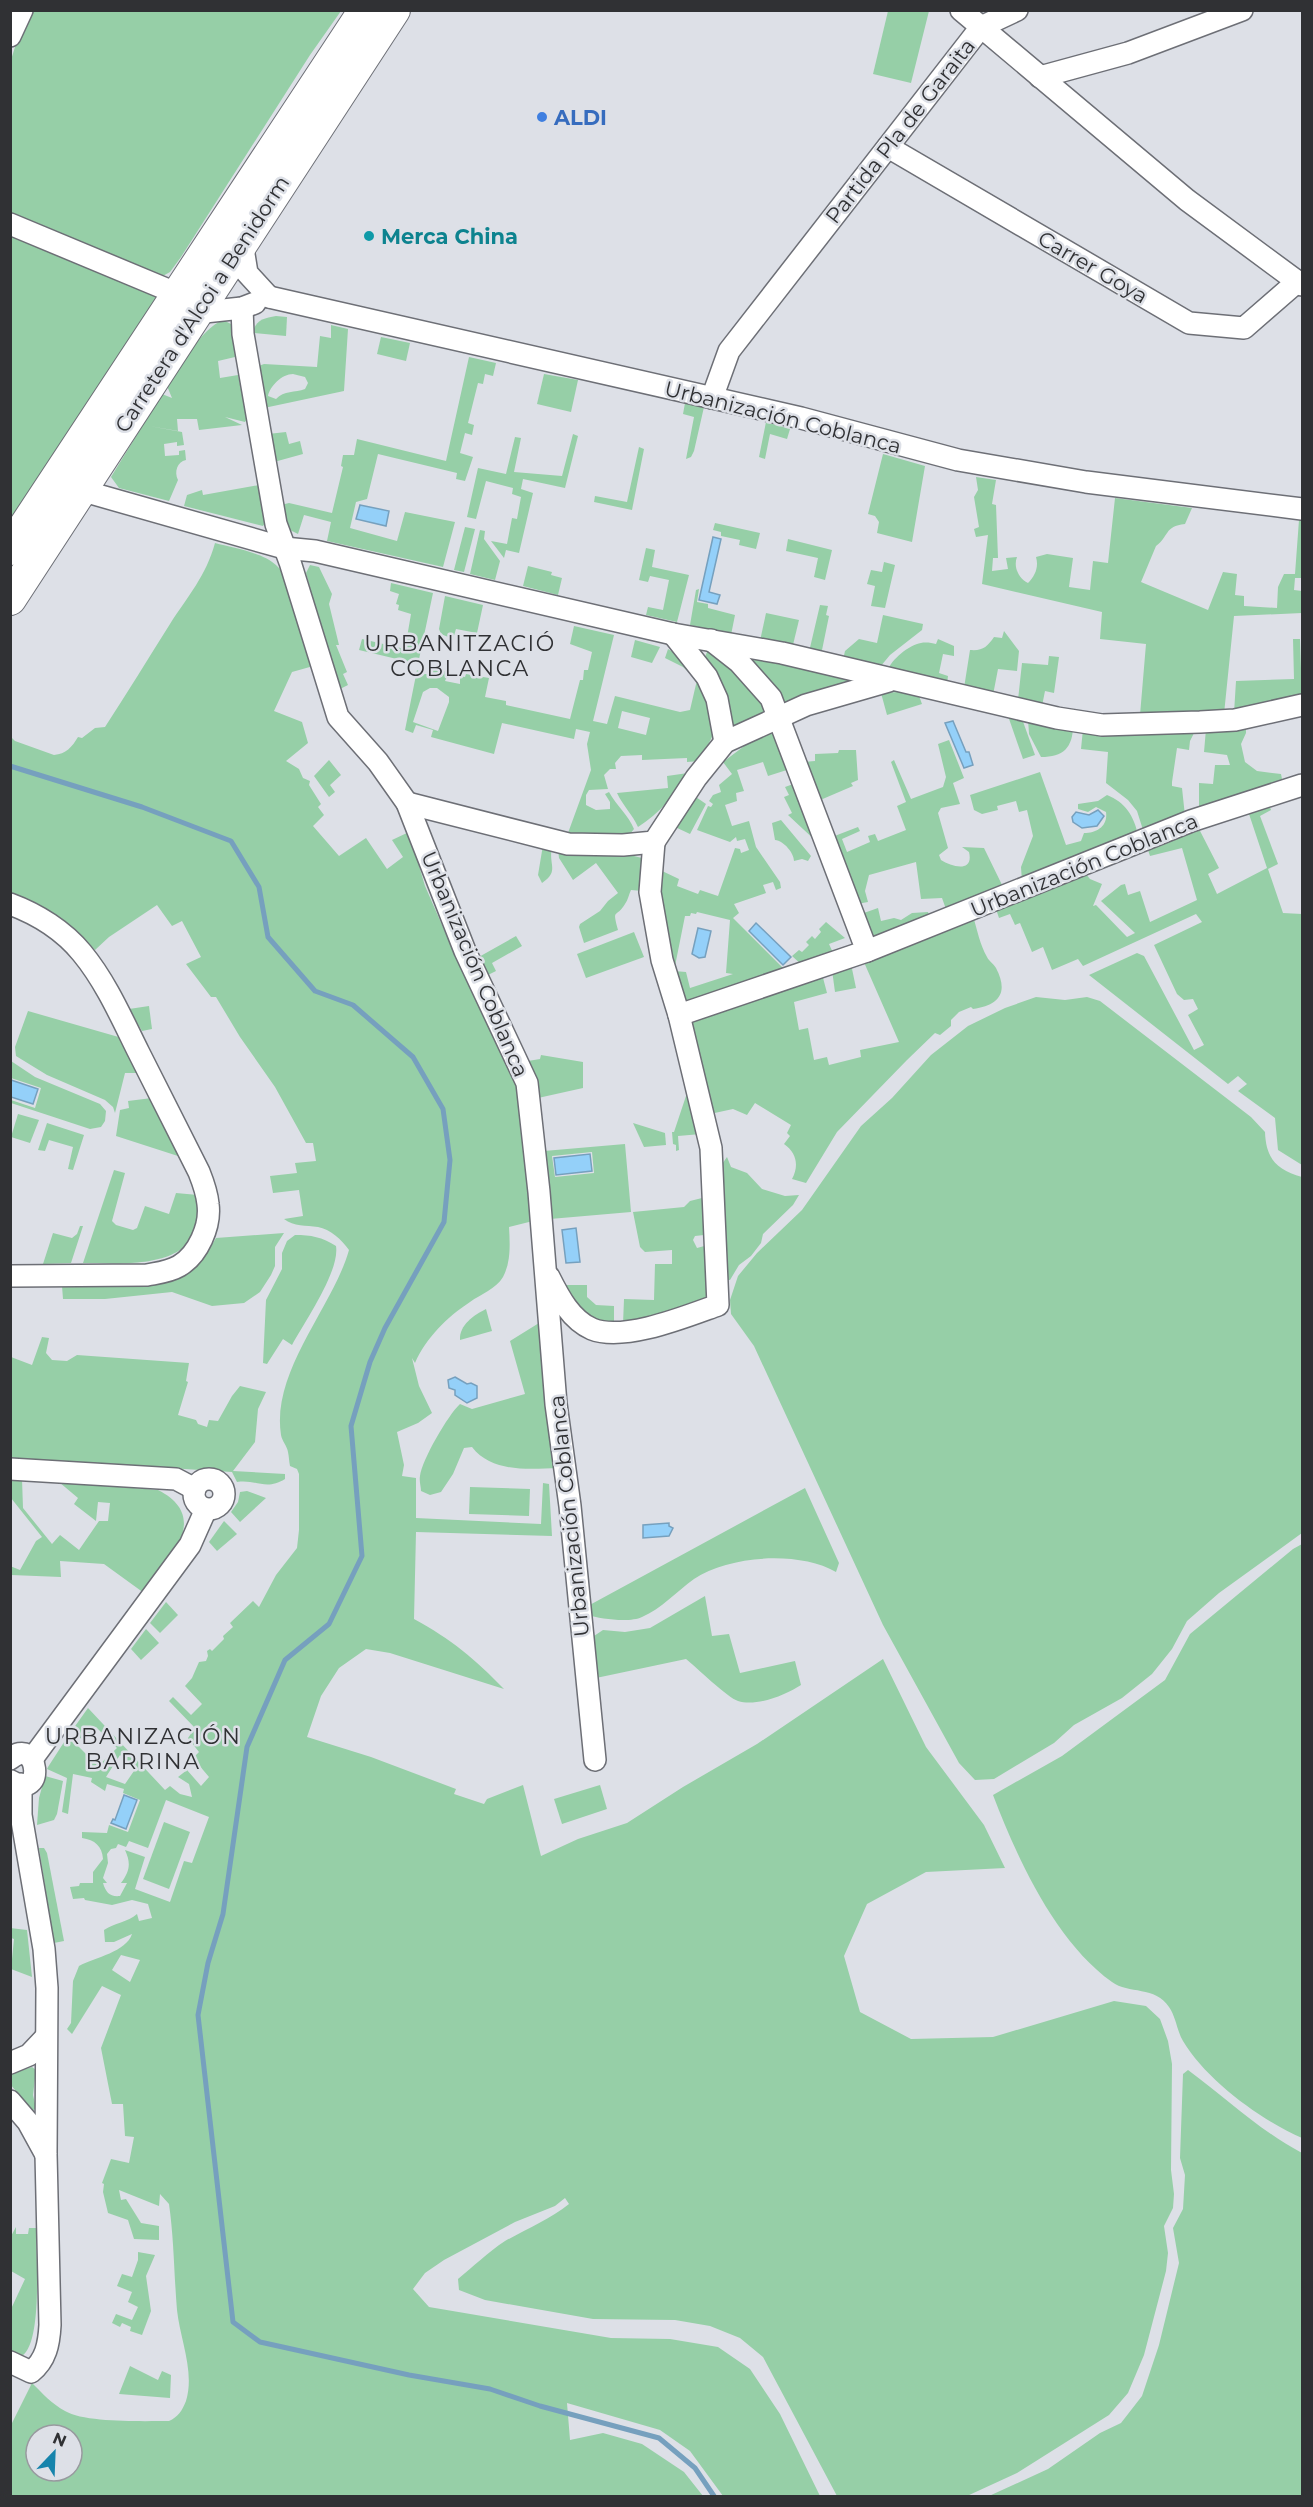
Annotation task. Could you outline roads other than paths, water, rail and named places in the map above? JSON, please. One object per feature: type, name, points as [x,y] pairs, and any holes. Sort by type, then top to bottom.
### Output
[{"type":"main road","name":"Carretera d'Alcoi a Benidorm","points":[[10,598],[80,490],[187,304],[364,10]]},
{"type":"main road","name":"Carretera d'Alcoi a Benidorm","points":[[10,549],[187,304],[242,242],[394,10]]},
{"type":"street","points":[[10,36],[22,10]]},
{"type":"street","points":[[961,10],[981,27],[1017,10]]},
{"type":"street","points":[[1040,77],[1128,53],[1242,10]]},
{"type":"street","name":"Partida Pla de Garaita","points":[[712,398],[729,351],[981,27],[1187,200],[1300,283]]},
{"type":"street","name":"Carrer Goya","points":[[888,147],[1189,323],[1244,328],[1300,283]]},
{"type":"street","points":[[10,224],[187,304],[242,308],[269,297],[247,273],[242,242]]},
{"type":"street","name":"Urbanización Coblanca","points":[[269,297],[801,418],[958,460],[1065,479],[1302,509]]},
{"type":"street","name":"Urbanización Coblanca","points":[[242,308],[243,334],[276,524],[338,717],[378,762],[407,803],[465,951],[527,1083],[546,1271],[556,1404],[570,1506],[595,1760]]},
{"type":"street","name":"Urbanización Coblanca","points":[[80,490],[284,548],[315,551],[673,634],[782,653],[1057,718],[1102,725],[1235,720],[1302,705]]},
{"type":"street","points":[[673,634],[708,677],[717,699],[725,742]]},
{"type":"street","points":[[711,640],[756,679],[771,698],[867,951]]},
{"type":"street","name":"Urbanización Coblanca","points":[[546,1271],[558,1296],[574,1317],[593,1330],[615,1332],[640,1330],[718,1305],[711,1148],[679,1015],[662,960],[650,892],[654,842],[696,778],[725,742],[806,705],[893,681]]},
{"type":"street","name":"Urbanización Coblanca","points":[[679,1015],[867,951],[1191,821],[1302,785]]},
{"type":"street","points":[[407,803],[568,844],[623,845],[654,842]]},
{"type":"street","points":[[10,904],[26,910],[64,935],[82,952],[94,970],[132,1037],[199,1172],[205,1189],[209,1215],[206,1228],[191,1255],[178,1266],[160,1273],[10,1276]]},
{"type":"street","points":[[10,1469],[176,1479],[195,1489],[194,1495],[198,1504],[206,1509],[190,1545],[16,1758],[36,1768],[34,1777],[27,1784],[16,1782],[44,1949],[50,2335],[40,2364],[31,2372],[10,2362]]},
{"type":"street","points":[[10,2063],[29,2055],[46,2037]]},
{"type":"street","points":[[10,2101],[28,2122],[46,2154]]},
{"type":"water","points":[[360,505],[389,511],[386,526],[356,519]]},
{"type":"water","points":[[713,537],[721,539],[709,592],[720,595],[717,604],[699,600]]},
{"type":"water","points":[[953,721],[973,765],[964,768],[945,723]]},
{"type":"water","points":[[1098,810],[1104,816],[1097,826],[1082,828],[1073,822],[1072,817],[1076,812],[1089,815]]},
{"type":"water","points":[[756,923],[791,957],[783,965],[749,931]]},
{"type":"water","points":[[698,928],[711,931],[705,957],[699,958],[692,954]]},
{"type":"water","points":[[11,1080],[38,1089],[33,1104],[11,1097]]},
{"type":"water","points":[[590,1154],[592,1171],[556,1175],[554,1158]]},
{"type":"water","points":[[576,1228],[580,1262],[566,1263],[562,1230]]},
{"type":"water","points":[[455,1377],[467,1384],[477,1386],[477,1398],[467,1403],[455,1395],[455,1390],[449,1388],[448,1380]]},
{"type":"water","points":[[669,1523],[669,1526],[673,1528],[669,1536],[643,1538],[643,1525]]},
{"type":"water","points":[[124,1795],[137,1800],[126,1829],[111,1823],[113,1819],[115,1820]]},
{"type":"waterway","points":[[10,766],[142,807],[231,841],[259,887],[268,937],[315,991],[353,1005],[413,1057],[443,1109],[450,1160],[444,1222],[385,1328],[370,1362],[351,1426],[362,1556],[329,1624],[285,1660],[247,1747],[223,1914],[208,1963],[198,2015],[233,2322],[260,2342],[409,2375],[490,2389],[540,2406],[659,2438],[695,2468],[714,2496]]},
{"type":"place","name":"ALDI","points":[[542,117]]},
{"type":"place","name":"Merca China","points":[[369,236]]},
{"type":"district","name":"URBANITZACIÓ COBLANCA","points":[[460,656]]},
{"type":"district","name":"URBANIZACIÓN BARRINA","points":[[143,1748]]}]
